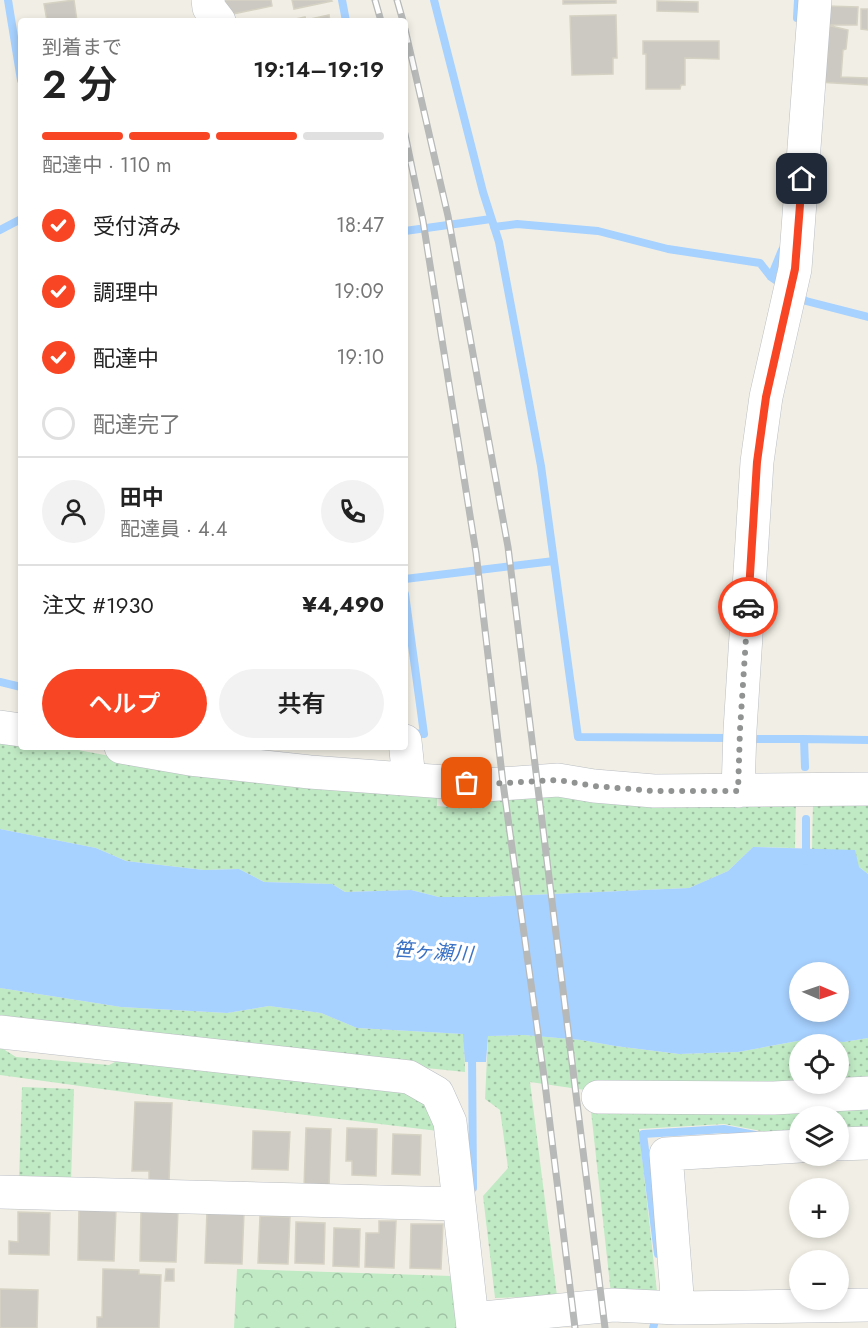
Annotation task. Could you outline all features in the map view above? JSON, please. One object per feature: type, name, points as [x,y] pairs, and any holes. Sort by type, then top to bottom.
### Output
[{"type":"street","points":[[208,0],[209,8],[217,18]]},
{"type":"street","points":[[738,791],[739,740],[757,462],[766,397],[795,269],[815,0]]},
{"type":"street","points":[[0,727],[18,730]]},
{"type":"street","points":[[138,750],[190,759],[310,772],[486,784],[558,780],[594,786],[654,791],[868,789]]},
{"type":"street","points":[[406,750],[409,779]]},
{"type":"street","points":[[0,1032],[410,1077],[437,1093],[450,1122],[458,1204],[480,1320],[613,1305],[666,1311],[868,1305]]},
{"type":"street","points":[[598,1097],[774,1098],[868,1093]]},
{"type":"street","points":[[849,1144],[868,1143]]},
{"type":"street","points":[[666,1311],[666,1154],[789,1147]]},
{"type":"street","points":[[0,1192],[458,1204]]},
{"type":"green space","points":[[0,735],[18,738],[18,750],[78,750],[195,772],[437,791],[437,806],[462,808],[469,798],[550,795],[796,801],[795,848],[753,847],[728,871],[689,888],[483,897],[439,897],[411,890],[345,892],[332,884],[264,882],[239,869],[204,870],[126,861],[96,848],[0,829]]},
{"type":"green space","points":[[868,798],[868,874],[859,867],[812,850],[813,801]]},
{"type":"green space","points":[[0,988],[121,1007],[227,1013],[269,1006],[321,1013],[357,1028],[464,1034],[465,1072],[0,1023]]},
{"type":"green space","points":[[524,1035],[581,1040],[679,1054],[738,1052],[789,1043],[789,1088],[585,1090],[530,1082],[557,1296],[495,1298],[483,1196],[508,1168],[500,1110],[485,1099],[488,1036]]},
{"type":"green space","points":[[868,1038],[868,1087],[849,1087],[849,1041]]},
{"type":"green space","points":[[0,1047],[16,1057],[109,1065],[121,1059],[399,1087],[424,1101],[438,1131],[0,1075]]},
{"type":"green space","points":[[22,1087],[74,1089],[71,1182],[19,1180]]},
{"type":"green space","points":[[868,1099],[868,1129],[849,1130],[849,1106],[789,1106],[789,1133],[778,1134],[724,1124],[639,1129],[657,1292],[611,1294],[591,1111]]},
{"type":"green space","points":[[237,1269],[452,1276],[458,1328],[234,1328]]},
{"type":"water","name":"笹ヶ瀬川","points":[[0,829],[96,848],[126,861],[204,870],[239,869],[264,882],[332,884],[345,892],[411,890],[439,897],[689,888],[728,871],[753,847],[855,850],[859,867],[868,874],[868,1038],[849,1041],[849,1034],[789,1034],[789,1043],[738,1052],[679,1054],[581,1040],[524,1035],[488,1036],[486,1062],[465,1062],[463,1034],[357,1028],[321,1013],[269,1006],[227,1013],[121,1007],[0,988]]},
{"type":"building","points":[[74,0],[77,18],[46,18],[44,4]]},
{"type":"building","points":[[225,0],[271,0],[272,6],[228,15]]},
{"type":"building","points":[[292,0],[331,0],[332,1],[294,9]]},
{"type":"building","points":[[563,0],[616,0],[616,3],[563,4]]},
{"type":"building","points":[[657,1],[698,2],[698,12],[657,11]]},
{"type":"building","points":[[827,6],[858,7],[857,25],[826,25]]},
{"type":"building","points":[[861,9],[868,9],[868,30],[861,29]]},
{"type":"building","points":[[616,15],[617,58],[613,58],[613,74],[572,75],[570,16]]},
{"type":"building","points":[[827,25],[848,30],[846,49],[843,50],[841,77],[868,78],[868,85],[817,82]]},
{"type":"building","points":[[643,41],[719,41],[719,59],[685,58],[685,85],[681,85],[680,89],[646,89],[646,54],[643,54]]},
{"type":"building","points":[[135,1102],[172,1103],[169,1182],[149,1182],[149,1171],[132,1171]]},
{"type":"building","points":[[306,1128],[331,1129],[329,1188],[304,1187]]},
{"type":"building","points":[[347,1128],[377,1129],[376,1176],[352,1175],[352,1161],[346,1161]]},
{"type":"building","points":[[253,1131],[290,1132],[288,1170],[252,1169]]},
{"type":"building","points":[[393,1134],[421,1135],[420,1175],[392,1174]]},
{"type":"building","points":[[79,1207],[116,1209],[114,1261],[78,1260]]},
{"type":"building","points":[[141,1209],[178,1210],[176,1262],[140,1261]]},
{"type":"building","points":[[207,1211],[244,1212],[242,1264],[205,1263]]},
{"type":"building","points":[[18,1212],[50,1213],[49,1255],[9,1254],[9,1241],[18,1242]]},
{"type":"building","points":[[260,1216],[290,1217],[288,1264],[258,1263]]},
{"type":"building","points":[[379,1221],[396,1221],[394,1268],[365,1267],[366,1233],[379,1233]]},
{"type":"building","points":[[296,1222],[325,1223],[324,1264],[295,1263]]},
{"type":"building","points":[[411,1224],[443,1224],[441,1269],[410,1268]]},
{"type":"building","points":[[334,1228],[360,1229],[359,1267],[333,1266]]},
{"type":"building","points":[[103,1269],[139,1270],[139,1274],[161,1275],[159,1328],[97,1328],[97,1317],[102,1317]]},
{"type":"building","points":[[166,1269],[174,1269],[174,1281],[165,1281]]},
{"type":"building","points":[[0,1289],[38,1290],[37,1328],[0,1328]]},
{"type":"waterway","points":[[8,0],[18,62]]},
{"type":"waterway","points":[[342,0],[345,18]]},
{"type":"waterway","points":[[434,0],[483,192],[499,242],[541,466],[578,737],[732,738]]},
{"type":"waterway","points":[[797,18],[798,0]]},
{"type":"waterway","points":[[408,231],[491,219]]},
{"type":"waterway","points":[[0,230],[18,221]]},
{"type":"waterway","points":[[494,227],[517,224],[598,231],[668,249],[760,263],[771,277],[784,286]]},
{"type":"waterway","points":[[771,277],[782,250]]},
{"type":"waterway","points":[[797,295],[806,301],[868,317]]},
{"type":"waterway","points":[[408,579],[554,561]]},
{"type":"waterway","points":[[408,616],[424,734],[410,733]]},
{"type":"waterway","points":[[0,682],[18,686]]},
{"type":"waterway","points":[[745,739],[804,739]]},
{"type":"waterway","points":[[805,767],[804,739],[868,740]]},
{"type":"waterway","points":[[806,819],[806,861]]},
{"type":"waterway","points":[[472,1051],[473,1188]]},
{"type":"waterway","points":[[658,1254],[643,1134],[724,1129],[755,1135]]},
{"type":"waterway","points":[[653,1328],[657,1314]]},
{"type":"railway","points":[[375,0],[380,18]]},
{"type":"railway","points":[[397,0],[402,18]]},
{"type":"railway","points":[[408,42],[448,216],[508,547],[605,1328]]},
{"type":"railway","points":[[408,148],[423,221],[476,553],[503,783],[545,1084],[575,1328]]},
{"type":"way so far","points":[[467,783],[558,780],[594,786],[654,791],[738,791],[748,607]]},
{"type":"route","points":[[748,607],[757,462],[766,397],[795,269],[802,179]]}]
